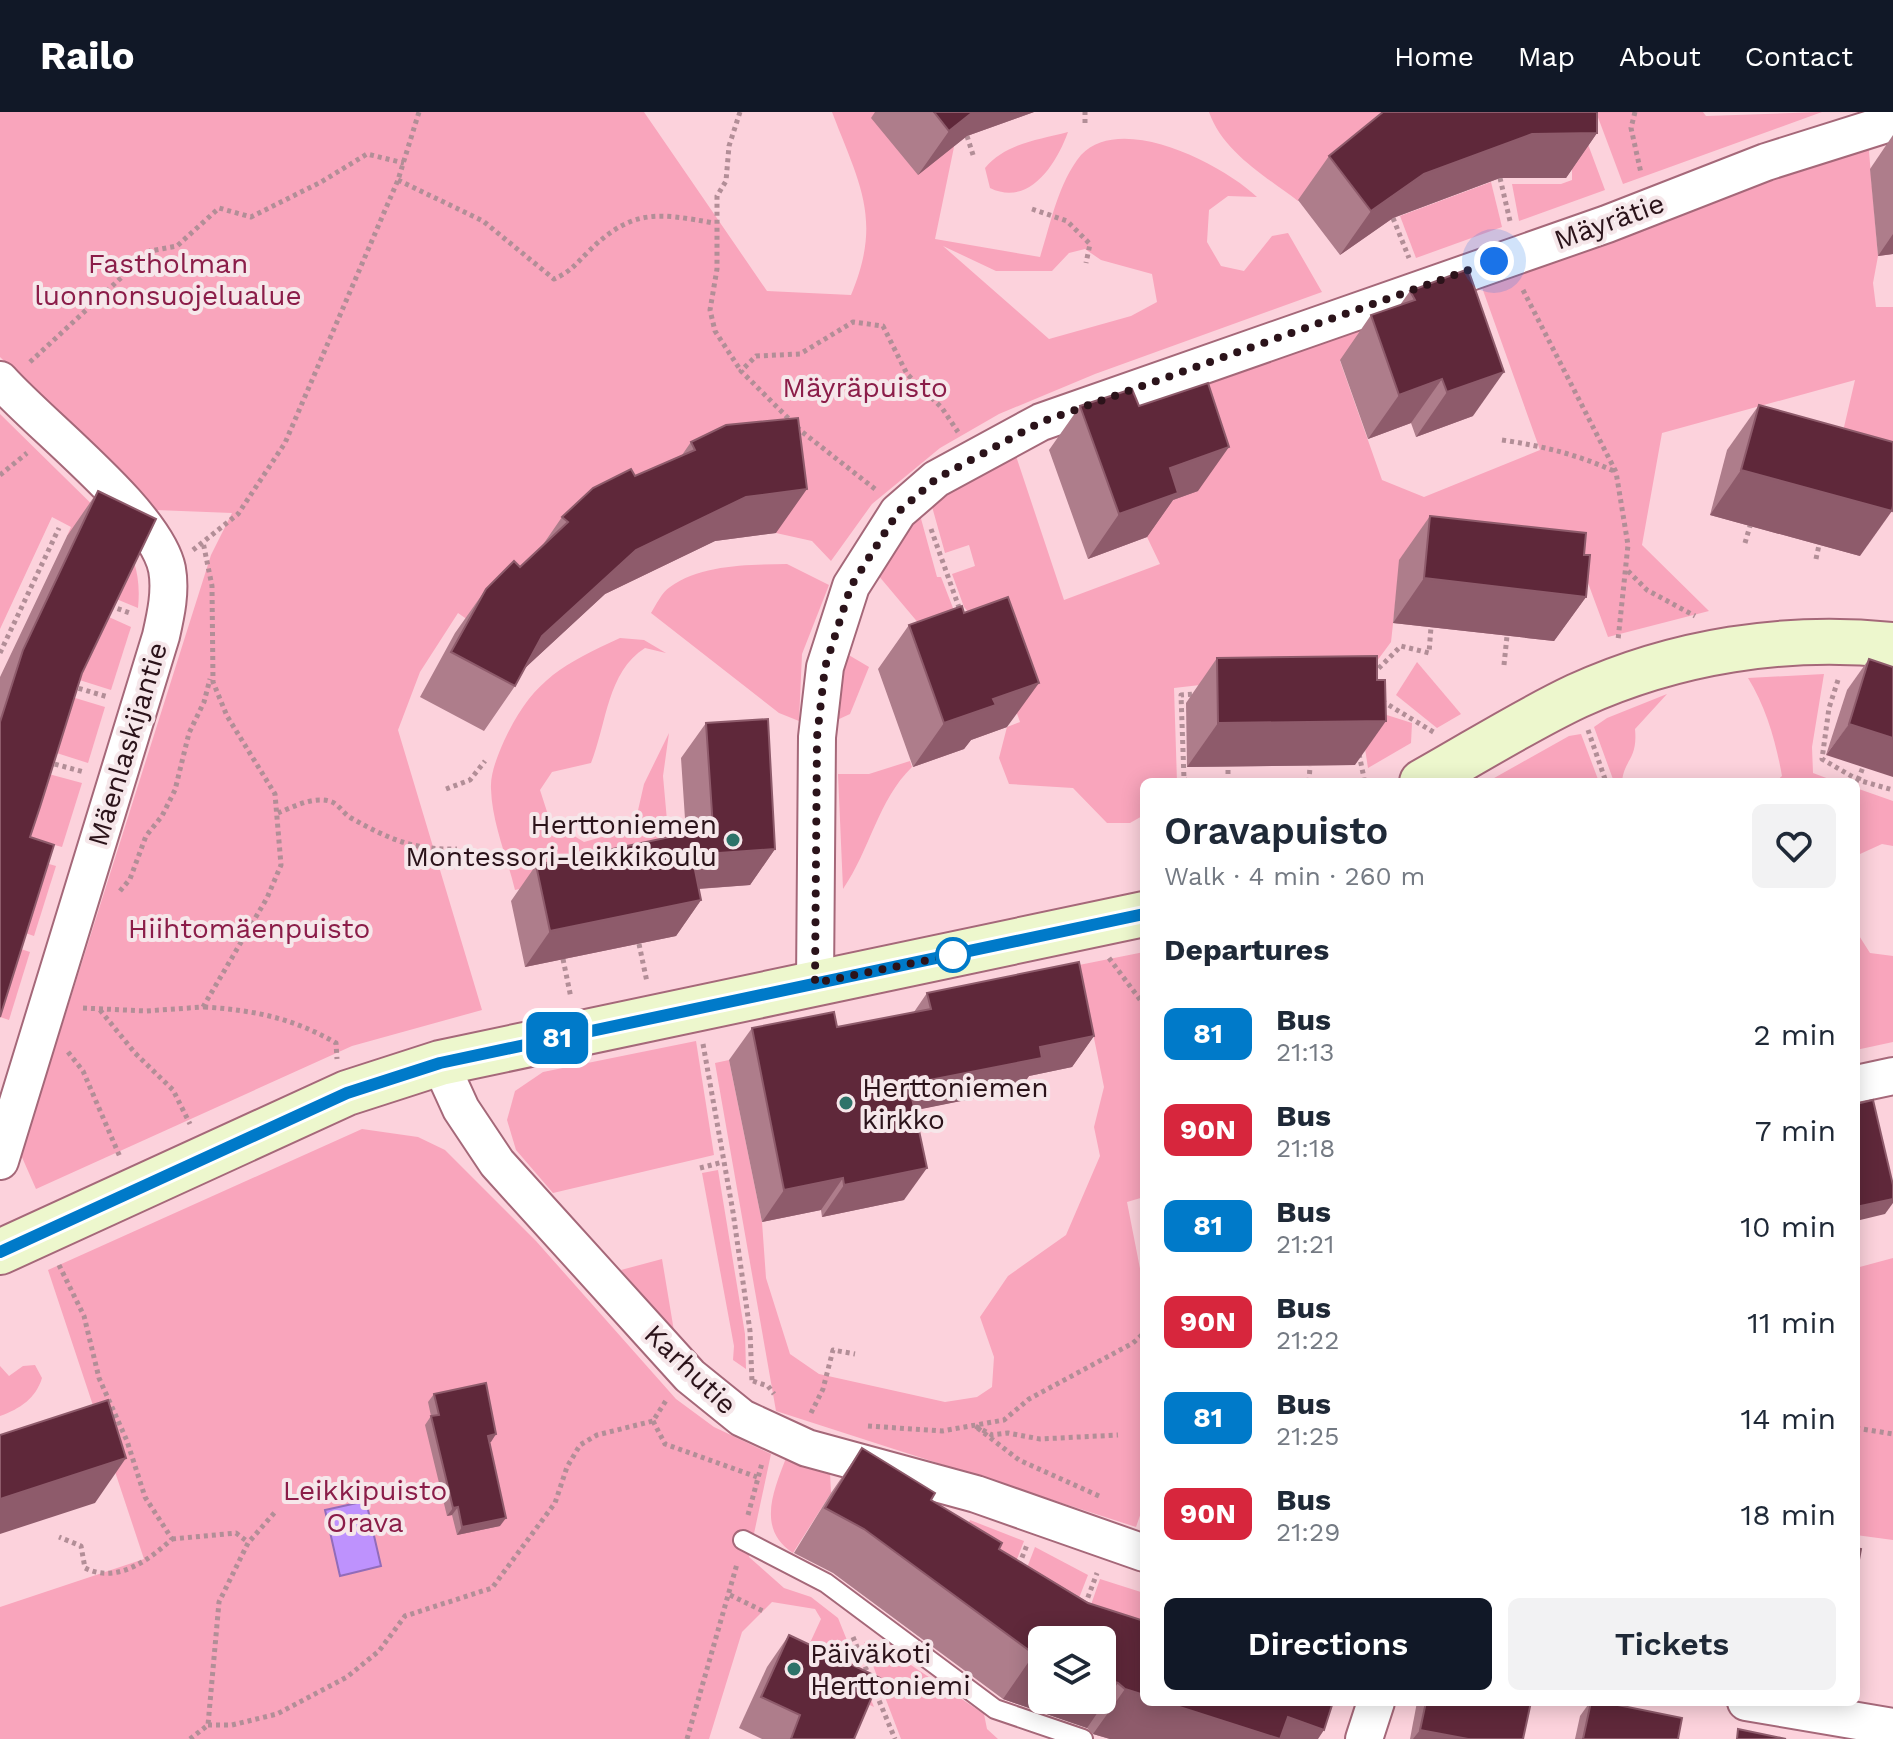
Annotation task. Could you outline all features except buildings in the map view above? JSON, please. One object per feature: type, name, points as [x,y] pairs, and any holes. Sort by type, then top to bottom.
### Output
[{"type":"street","name":"Mäyrätie","points":[[815,983],[817,737],[825,667],[851,586],[908,503],[974,456],[1041,422],[1607,224],[1766,162],[1893,122]]},
{"type":"street","name":"Mäenlaskijantie","points":[[0,1161],[167,612],[167,570],[146,525],[5,385]]},
{"type":"street","points":[[1429,778],[1577,696],[1648,669],[1757,644],[1809,640],[1893,645]]},
{"type":"street","points":[[0,1252],[347,1093],[440,1063],[1140,915]]},
{"type":"street","name":"Karhutie","points":[[440,1063],[461,1109],[497,1163],[690,1376],[742,1418],[776,1417],[807,1448],[1037,1513],[1140,1552]]},
{"type":"street","points":[[1860,1083],[1893,1076]]},
{"type":"street","points":[[1364,1739],[1375,1706]]},
{"type":"street","points":[[1770,1706],[1893,1727]]},
{"type":"lane","points":[[743,1540],[826,1583],[995,1709],[1083,1739]]},
{"type":"path","points":[[167,570],[238,514],[285,443],[398,180],[419,112]]},
{"type":"path","points":[[740,112],[729,146],[726,181],[717,196],[714,223],[717,269],[710,310],[715,331],[741,371],[801,431],[867,481],[908,503],[964,617]]},
{"type":"path","points":[[1085,112],[1085,123]]},
{"type":"path","points":[[1635,112],[1631,128],[1643,183]]},
{"type":"path","points":[[967,136],[974,158]]},
{"type":"path","points":[[5,385],[150,251],[177,246],[219,208],[251,217],[321,182],[367,154],[404,163]]},
{"type":"path","points":[[1500,178],[1523,289],[1616,472],[1628,545],[1618,645]]},
{"type":"path","points":[[398,180],[483,221],[554,279],[569,273],[588,251],[640,216],[652,214],[714,223]]},
{"type":"path","points":[[1032,209],[1067,221],[1090,244],[1086,263]]},
{"type":"path","points":[[1393,218],[1413,268]]},
{"type":"path","points":[[741,371],[756,356],[800,354],[853,322],[883,326],[907,374],[942,408],[974,456]]},
{"type":"path","points":[[1502,440],[1544,446],[1589,459],[1616,472]]},
{"type":"path","points":[[1745,543],[1750,526]]},
{"type":"path","points":[[0,653],[59,528]]},
{"type":"path","points":[[112,901],[130,879],[146,836],[162,816],[175,790],[189,733],[204,702],[212,672],[212,586],[203,542]]},
{"type":"path","points":[[1816,559],[1819,545]]},
{"type":"path","points":[[1627,570],[1647,590],[1709,621]]},
{"type":"path","points":[[105,604],[141,618]]},
{"type":"path","points":[[1371,677],[1383,660],[1401,646],[1429,653],[1431,627]]},
{"type":"path","points":[[1504,665],[1507,636]]},
{"type":"path","points":[[1841,670],[1829,708],[1822,759],[1855,778]]},
{"type":"path","points":[[203,1007],[267,898],[281,865],[275,794],[227,716],[212,672]]},
{"type":"path","points":[[66,685],[115,699]]},
{"type":"path","points":[[1184,778],[1181,695],[1208,693]]},
{"type":"path","points":[[1378,699],[1439,735]]},
{"type":"path","points":[[1587,726],[1605,778]]},
{"type":"path","points":[[1359,739],[1364,778]]},
{"type":"path","points":[[38,759],[92,775]]},
{"type":"path","points":[[446,789],[470,780],[485,761]]},
{"type":"path","points":[[1309,778],[1310,766]]},
{"type":"path","points":[[1228,767],[1228,778]]},
{"type":"path","points":[[1859,778],[1863,767]]},
{"type":"path","points":[[1860,781],[1893,790]]},
{"type":"path","points":[[278,813],[310,801],[332,802],[348,817],[402,844],[423,849],[457,849]]},
{"type":"path","points":[[639,944],[648,987]]},
{"type":"path","points":[[1106,954],[1140,1000]]},
{"type":"path","points":[[563,959],[570,993]]},
{"type":"path","points":[[192,1129],[173,1090],[135,1053],[99,1010],[203,1007],[272,1014],[336,1043],[338,1066]]},
{"type":"path","points":[[42,1020],[83,1071],[123,1162]]},
{"type":"path","points":[[702,1035],[750,1331],[753,1380],[750,1391]]},
{"type":"path","points":[[700,1168],[723,1162]]},
{"type":"path","points":[[56,1258],[84,1316],[99,1378],[127,1441],[145,1497],[172,1539]]},
{"type":"path","points":[[864,1425],[942,1431],[1004,1420],[1029,1399],[1140,1337]]},
{"type":"path","points":[[823,1418],[807,1416],[823,1389],[833,1350],[855,1354]]},
{"type":"path","points":[[687,1739],[730,1595],[757,1477],[776,1417],[768,1386],[753,1380]]},
{"type":"path","points":[[653,1421],[665,1444],[757,1477]]},
{"type":"path","points":[[190,1739],[208,1725],[232,1725],[277,1714],[347,1677],[379,1651],[405,1616],[492,1588],[523,1551],[555,1503],[567,1467],[580,1445],[597,1435],[639,1424]]},
{"type":"path","points":[[975,1426],[992,1435],[1008,1433],[1040,1439],[1118,1435]]},
{"type":"path","points":[[975,1426],[1019,1460],[1099,1496]]},
{"type":"path","points":[[1860,1429],[1893,1434]]},
{"type":"path","points":[[208,1725],[219,1602],[248,1543],[276,1511]]},
{"type":"path","points":[[1015,1576],[1037,1513]]},
{"type":"path","points":[[59,1537],[81,1546],[85,1568],[94,1572],[117,1573],[144,1561],[172,1539],[236,1533],[248,1543]]},
{"type":"path","points":[[1083,1612],[1108,1540]]},
{"type":"path","points":[[826,1583],[854,1640],[895,1739]]},
{"type":"path","points":[[730,1595],[763,1611]]},
{"type":"green space","points":[[0,112],[644,112],[767,291],[851,295],[865,244],[864,202],[832,112],[878,112],[954,147],[935,239],[1040,257],[1066,178],[1081,155],[1099,143],[1121,139],[1146,141],[1197,158],[1257,197],[1228,196],[1209,210],[1207,242],[1221,266],[1244,271],[1272,236],[1288,233],[1322,292],[1095,374],[999,414],[940,448],[872,504],[831,561],[812,541],[776,533],[767,463],[468,620],[458,613],[420,672],[398,730],[482,1010],[352,1046],[36,1189],[21,1155],[211,555],[232,513],[156,510],[0,357]],"holes":[[[943,246],[996,271],[1052,271],[1069,253],[1085,249],[1101,260],[1152,274],[1157,302],[1131,316],[1049,339]]]},
{"type":"green space","points":[[1209,112],[1455,112],[1354,155],[1298,201],[1235,151],[1215,126]]},
{"type":"green space","points":[[1572,112],[1576,112],[1605,190],[1519,221],[1512,184],[1561,184],[1572,180]]},
{"type":"green space","points":[[1596,112],[1703,112],[1706,116],[1822,112],[1623,184]]},
{"type":"green space","points":[[1068,132],[1056,157],[1039,180],[1017,192],[990,188],[985,168],[993,160],[1023,144]]},
{"type":"green space","points":[[1868,140],[1878,256],[1873,283],[1876,307],[1893,307],[1893,505],[1877,488],[1728,448],[1749,440],[1841,440],[1855,380],[1662,433],[1642,545],[1709,611],[1608,637],[1584,572],[1400,560],[1391,642],[1374,665],[1174,688],[1177,778],[1140,778],[1140,817],[1130,823],[1107,823],[1073,788],[1009,784],[999,758],[1007,727],[1020,722],[990,638],[964,607],[952,574],[975,566],[969,545],[945,553],[931,503],[1014,450],[1064,600],[1160,564],[1147,537],[1111,411],[1370,318],[1384,344],[1340,361],[1382,480],[1424,497],[1540,450],[1479,279]]},
{"type":"green space","points":[[1491,182],[1502,227],[1416,258],[1400,216]]},
{"type":"green space","points":[[0,414],[118,530],[136,567],[138,608],[109,596],[124,563],[67,536],[71,527],[52,517],[0,629]]},
{"type":"green space","points":[[920,515],[937,577],[941,577],[953,608],[977,642],[920,625],[878,575]]},
{"type":"green space","points":[[787,564],[829,585],[802,654],[799,721],[779,713],[651,613],[667,589],[696,574],[726,567]]},
{"type":"green space","points":[[100,613],[131,627],[111,690],[70,677]]},
{"type":"green space","points":[[620,638],[644,640],[666,653],[645,648],[632,658],[615,684],[591,763],[552,772],[540,790],[550,821],[584,842],[634,828],[644,784],[669,733],[663,776],[670,854],[515,890],[492,802],[492,777],[502,746],[526,703],[550,677]]},
{"type":"green space","points":[[847,654],[869,667],[850,714],[837,720],[838,690]]},
{"type":"green space","points":[[1417,662],[1461,714],[1437,728],[1396,695]]},
{"type":"green space","points":[[1824,674],[1812,747],[1813,773],[1826,778],[1780,778],[1782,776],[1777,750],[1765,713],[1748,678]]},
{"type":"green space","points":[[62,694],[105,707],[88,763],[41,748]]},
{"type":"green space","points":[[1667,694],[1635,729],[1635,747],[1623,778],[1613,778],[1594,727],[1607,718]]},
{"type":"green space","points":[[1371,710],[1412,723],[1411,743],[1368,768],[1363,736]]},
{"type":"green space","points":[[1581,734],[1598,778],[1494,778],[1569,736]]},
{"type":"green space","points":[[910,761],[912,767],[891,794],[843,889],[838,774],[869,774]]},
{"type":"green space","points":[[34,770],[82,783],[62,847],[14,834]]},
{"type":"green space","points":[[1860,789],[1893,801],[1893,846],[1882,844],[1860,854]]},
{"type":"green space","points":[[8,852],[56,866],[34,936],[11,928]]},
{"type":"green space","points":[[1860,937],[1870,953],[1893,956],[1893,1042],[1860,1049]]},
{"type":"green space","points":[[6,944],[30,952],[9,1020],[0,1017],[0,963]]},
{"type":"green space","points":[[1140,953],[1140,1198],[1127,1202],[1140,1269],[1140,1516],[1136,1527],[776,1411],[715,1063],[729,1060],[762,1222],[766,1278],[790,1354],[819,1374],[945,1402],[977,1397],[992,1387],[994,1357],[980,1317],[1008,1276],[1066,1235],[1100,1156],[1094,1127],[1104,1087],[1079,965]]},
{"type":"green space","points":[[696,1041],[714,1155],[553,1193],[516,1150],[507,1120],[515,1091],[543,1072]]},
{"type":"green space","name":"Leikkipuisto Orava","points":[[362,1129],[418,1137],[445,1150],[536,1241],[676,1399],[714,1427],[771,1454],[749,1557],[784,1588],[811,1597],[838,1618],[874,1707],[797,1671],[821,1619],[815,1609],[772,1602],[742,1632],[709,1739],[0,1739],[0,1607],[144,1559],[48,1270]]},
{"type":"green space","points":[[718,1170],[745,1334],[746,1369],[733,1360],[734,1346],[702,1173]]},
{"type":"green space","points":[[1893,1258],[1893,1540],[1860,1536],[1860,1267]]},
{"type":"green space","points":[[662,1259],[674,1331],[621,1270]]},
{"type":"green space","points":[[35,1365],[42,1378],[36,1391],[20,1406],[0,1416],[0,1366],[9,1376],[23,1366]]},
{"type":"green space","points":[[786,1458],[830,1472],[831,1493],[793,1553],[775,1533],[771,1521],[773,1496]]},
{"type":"green space","points":[[970,1520],[1024,1541],[1005,1590],[953,1554]]},
{"type":"green space","points":[[1035,1547],[1088,1575],[1070,1621],[1015,1599]]},
{"type":"green space","points":[[1100,1579],[1140,1592],[1140,1650],[1116,1644],[1116,1626],[1084,1626]]},
{"type":"green space","points":[[864,1642],[884,1647],[984,1714],[987,1729],[998,1739],[901,1739]]},
{"type":"shaded area","points":[[366,1501],[381,1566],[340,1576],[325,1510]]},
{"type":"bus line","name":"81","points":[[0,1252],[347,1093],[440,1063],[1140,915]]},
{"type":"place","name":"Herttoniemen Montessori-leikkikoulu","points":[[733,840]]},
{"type":"place","name":"Herttoniemen kirkko","points":[[846,1103]]},
{"type":"place","name":"Päiväkoti Herttoniemi","points":[[794,1669]]},
{"type":"route","points":[[953,955],[815,983],[817,737],[825,667],[851,586],[898,512],[936,479],[1041,422],[1372,307],[1494,261]]},
{"type":"park label","name":"Fastholman luonnonsuojelualue","points":[[168,279]]},
{"type":"park label","name":"Mäyräpuisto","points":[[865,387]]},
{"type":"park label","name":"Hiihtomäenpuisto","points":[[249,928]]}]
